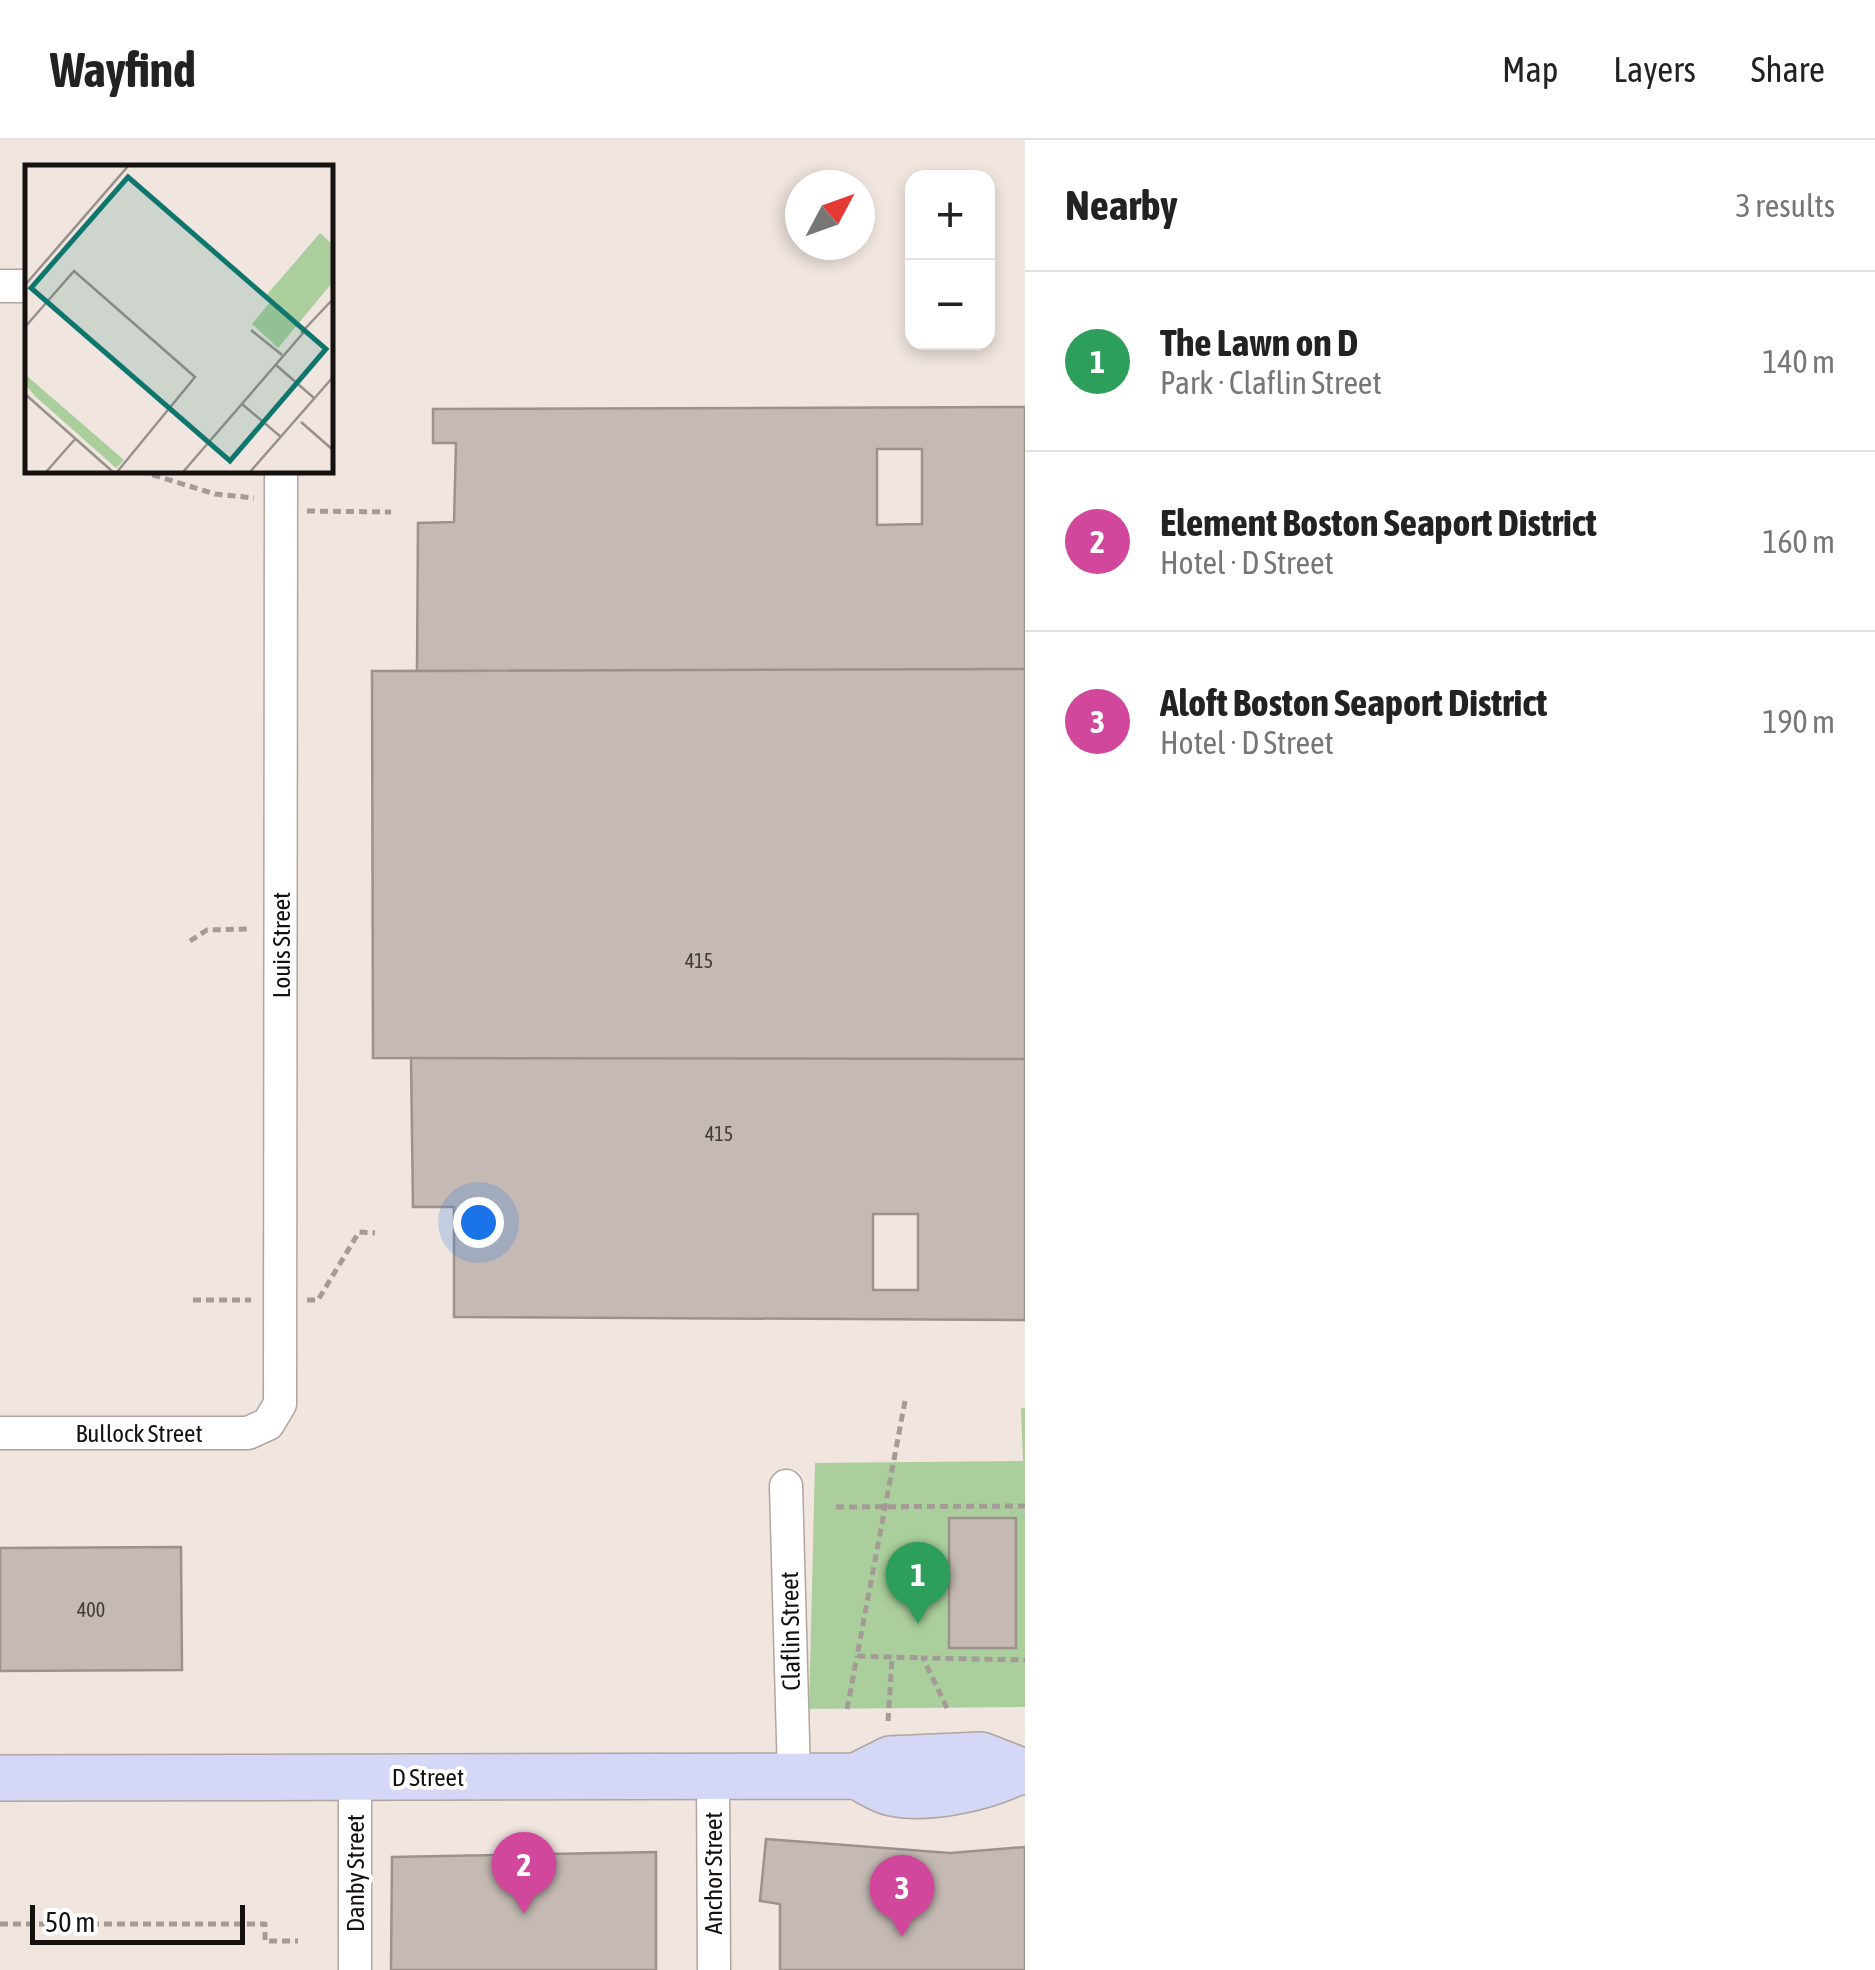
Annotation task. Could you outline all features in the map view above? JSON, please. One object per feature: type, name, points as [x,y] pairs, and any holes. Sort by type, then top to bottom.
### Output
[{"type":"main road","name":"D Street","points":[[0,1778],[856,1776],[891,1793],[906,1794],[982,1788],[1021,1772]]},
{"type":"street","name":"Louis Street","points":[[274,1418],[282,1385],[281,472]]},
{"type":"street","name":"Bullock Street","points":[[0,1433],[240,1433],[262,1428],[274,1418]]},
{"type":"street","name":"Claflin Street","points":[[786,1486],[794,1776]]},
{"type":"street","name":"Anchor Street","points":[[713,1776],[714,1970]]},
{"type":"street","name":"Danby Street","points":[[355,1777],[355,1970]]},
{"type":"path","points":[[143,472],[215,494],[258,499],[258,512]]},
{"type":"path","points":[[300,511],[391,512]]},
{"type":"path","points":[[190,941],[208,930],[258,930]]},
{"type":"path","points":[[304,1300],[318,1300],[359,1232],[376,1233]]},
{"type":"path","points":[[193,1300],[258,1300]]},
{"type":"path","points":[[847,1709],[904,1401]]},
{"type":"path","points":[[836,1508],[1025,1506]]},
{"type":"path","points":[[857,1656],[1025,1660]]},
{"type":"path","points":[[888,1720],[892,1657]]},
{"type":"path","points":[[923,1658],[947,1708]]},
{"type":"path","points":[[0,1924],[265,1924],[265,1941],[298,1941]]},
{"type":"green space","points":[[1021,1408],[1025,1408],[1025,1707],[809,1709],[815,1463],[1023,1461]]},
{"type":"building","points":[[1025,407],[1025,669],[417,671],[418,523],[454,522],[456,443],[433,443],[433,409]],"holes":[[[877,449],[922,449],[922,524],[877,525]]]},
{"type":"building","points":[[1025,669],[1025,1059],[373,1058],[372,671]]},
{"type":"building","points":[[411,1058],[1025,1059],[1025,1320],[454,1317],[454,1207],[413,1207]],"holes":[[[873,1214],[918,1214],[918,1290],[873,1290]]]},
{"type":"building","points":[[949,1518],[1016,1518],[1016,1648],[949,1648]]},
{"type":"building","points":[[181,1547],[182,1670],[0,1671],[0,1548]]},
{"type":"building","points":[[766,1839],[950,1853],[1025,1847],[1025,1970],[780,1970],[780,1904],[760,1901]]},
{"type":"building","points":[[656,1852],[656,1970],[391,1970],[392,1857]]},
{"type":"place","name":"The Lawn on D","points":[[918,1624]]},
{"type":"place","name":"Element Boston Seaport District","points":[[524,1914]]},
{"type":"place","name":"Aloft Boston Seaport District","points":[[902,1937]]}]
